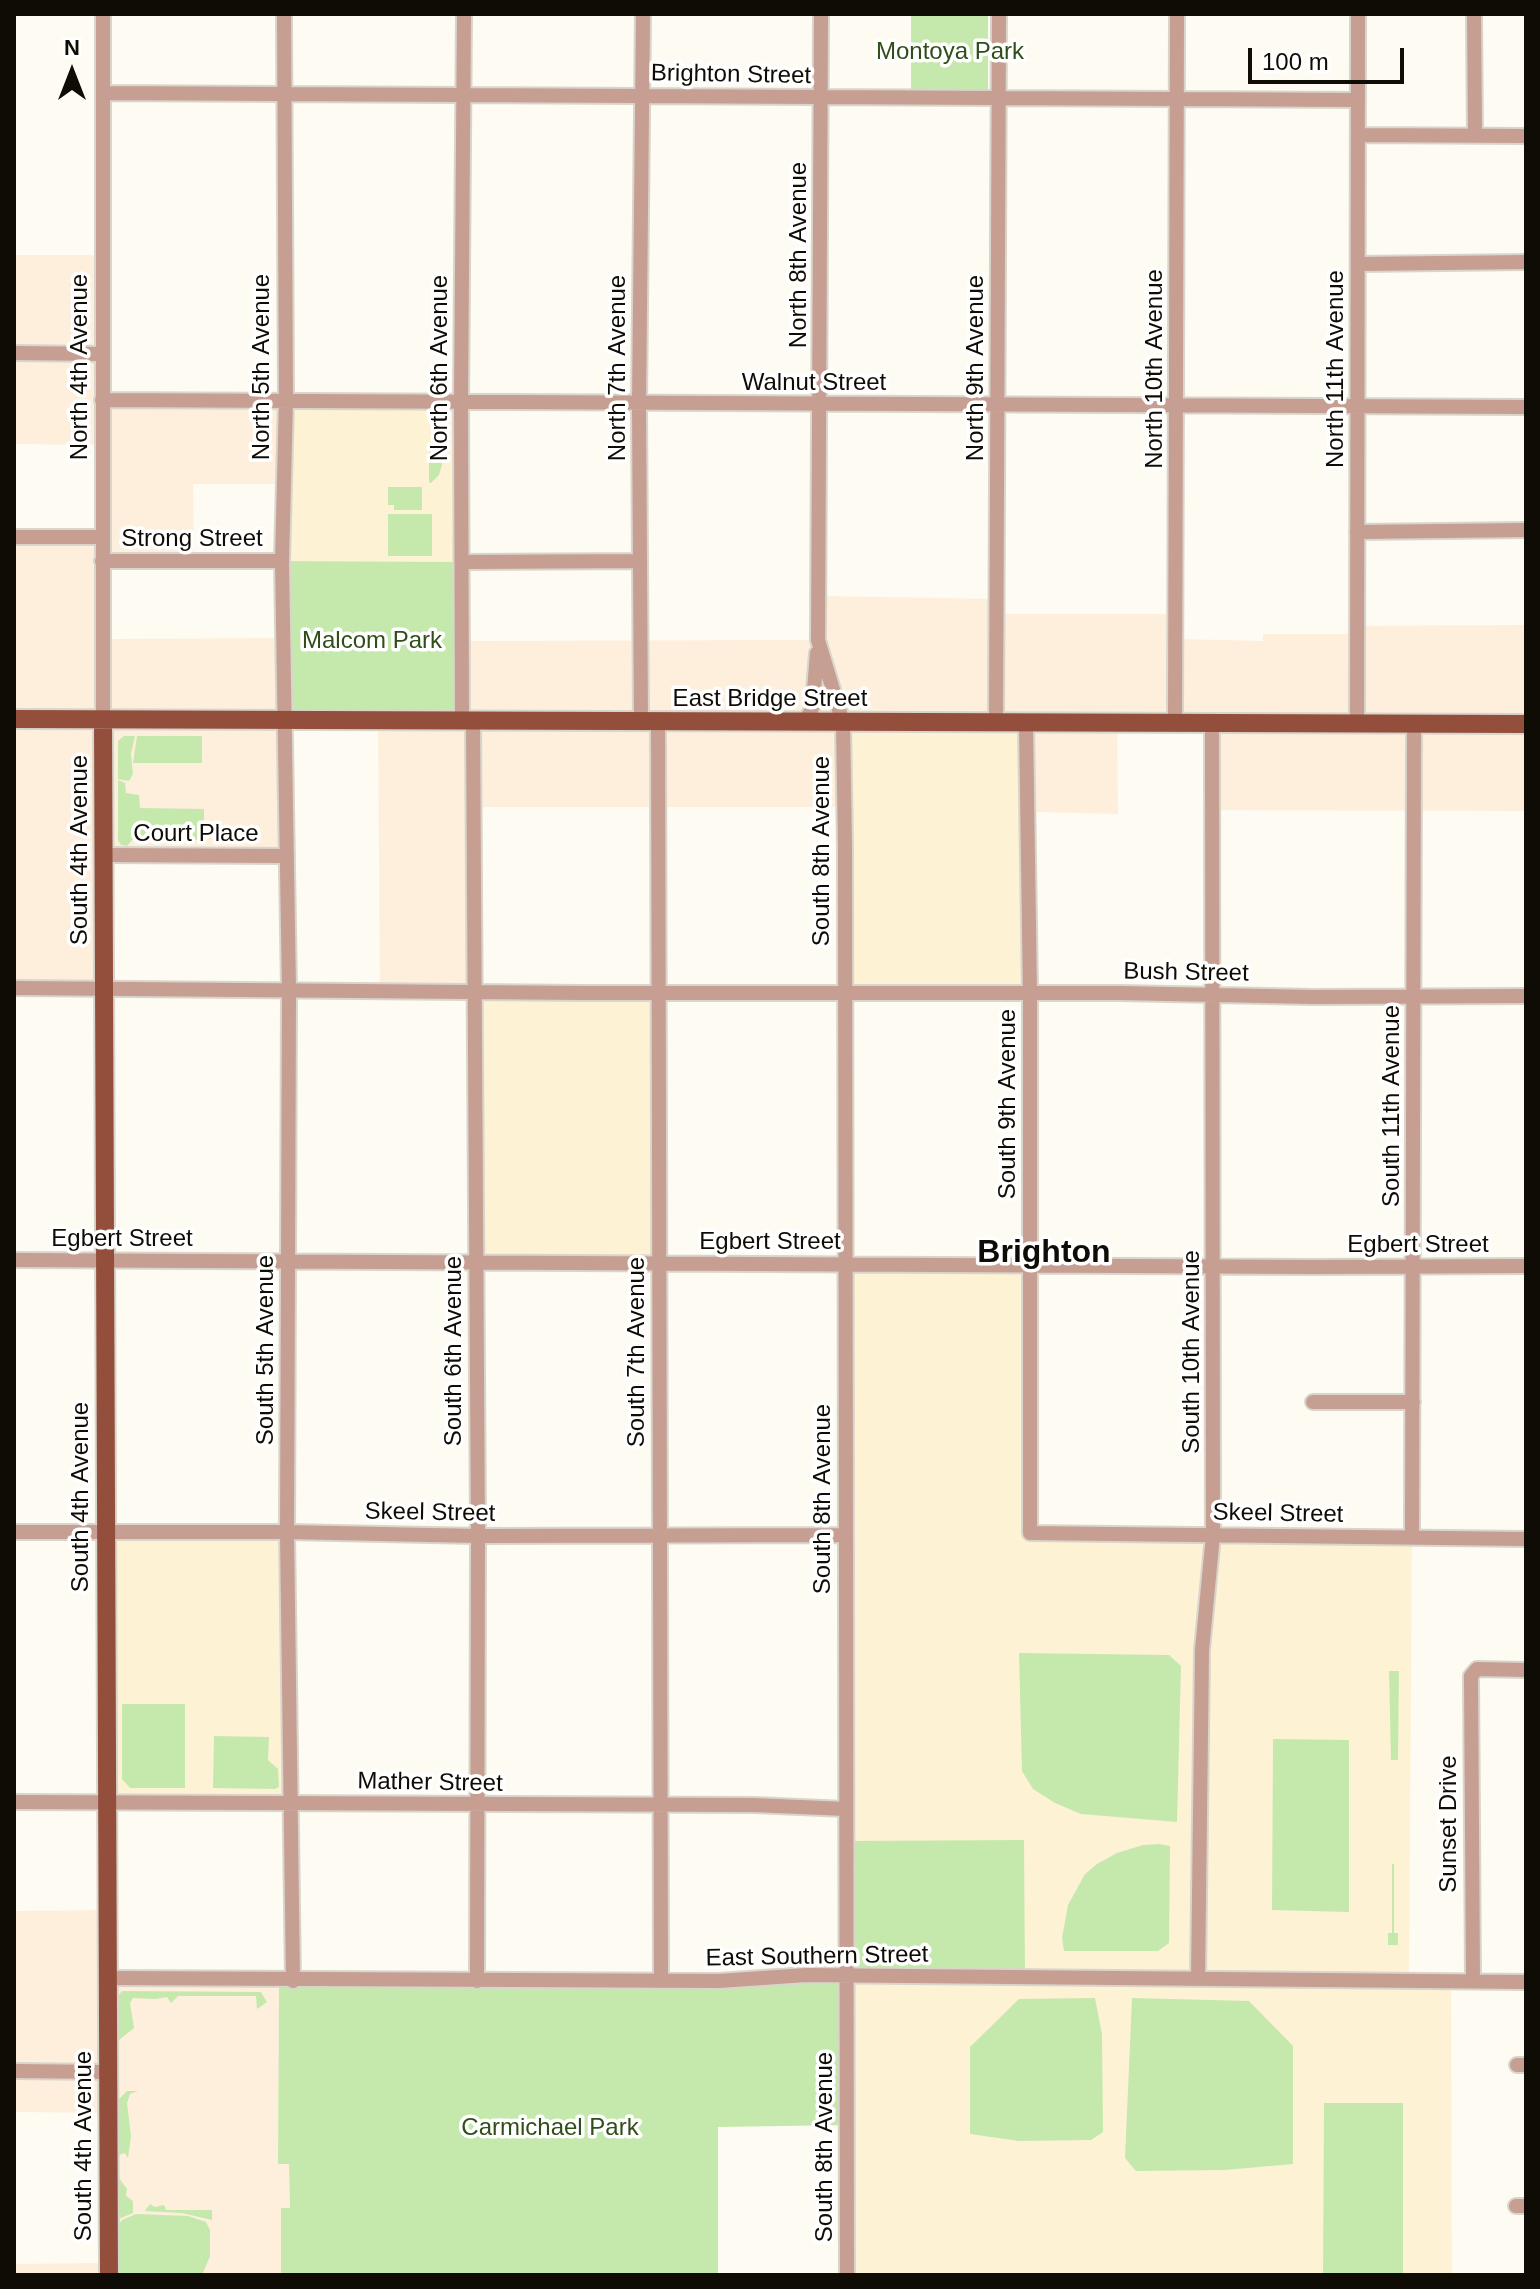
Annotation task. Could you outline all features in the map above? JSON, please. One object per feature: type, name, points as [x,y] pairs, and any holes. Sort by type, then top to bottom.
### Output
[{"type":"main road","name":"East Bridge Street","points":[[14,719],[1526,724]]},
{"type":"main road","name":"South 4th Avenue","points":[[103,720],[109,2275]]},
{"type":"street","name":"North 4th Avenue","points":[[103,14],[103,720]]},
{"type":"street","name":"North 5th Avenue","points":[[284,14],[286,401],[282,561],[285,720]]},
{"type":"street","name":"North 6th Avenue","points":[[464,14],[461,401],[462,562],[468,721]]},
{"type":"street","name":"North 7th Avenue","points":[[643,14],[640,561],[649,723]]},
{"type":"street","name":"North 8th Avenue","points":[[802,723],[811,712],[813,702],[818,640],[821,14]]},
{"type":"street","name":"North 9th Avenue","points":[[996,723],[999,14]]},
{"type":"street","name":"North 10th Avenue","points":[[1175,724],[1177,14]]},
{"type":"street","name":"North 11th Avenue","points":[[1357,723],[1358,14]]},
{"type":"street","points":[[1474,14],[1475,135]]},
{"type":"street","name":"Brighton Street","points":[[103,93],[1358,100]]},
{"type":"street","points":[[1358,135],[1526,136]]},
{"type":"street","points":[[1358,264],[1526,262]]},
{"type":"street","points":[[14,353],[102,354]]},
{"type":"street","name":"Walnut Street","points":[[102,400],[1526,407]]},
{"type":"street","points":[[1357,532],[1526,530]]},
{"type":"street","name":"Strong Street","points":[[14,537],[102,537]]},
{"type":"street","name":"Strong Street","points":[[102,561],[282,561]]},
{"type":"street","points":[[462,562],[640,561]]},
{"type":"street","name":"North 8th Avenue","points":[[818,640],[843,723]]},
{"type":"street","name":"South 5th Avenue","points":[[285,720],[289,990],[287,1532],[293,1981]]},
{"type":"street","name":"South 6th Avenue","points":[[468,721],[478,1536],[477,1981]]},
{"type":"street","name":"South 7th Avenue","points":[[649,723],[658,993],[661,1981]]},
{"type":"street","name":"South 8th Avenue","points":[[843,723],[847,2275]]},
{"type":"street","name":"South 9th Avenue","points":[[1026,724],[1030,994],[1030,1533]]},
{"type":"street","name":"South 11th Avenue","points":[[1412,1537],[1414,724]]},
{"type":"street","name":"South 10th Avenue","points":[[1198,1979],[1202,1650],[1213,1535],[1212,725]]},
{"type":"street","name":"Court Place","points":[[104,855],[287,856]]},
{"type":"street","points":[[14,988],[106,988]]},
{"type":"street","name":"Bush Street","points":[[106,988],[1526,996]]},
{"type":"street","name":"Egbert Street","points":[[14,1260],[1526,1266]]},
{"type":"street","points":[[1313,1402],[1413,1402]]},
{"type":"street","name":"Skeel Street","points":[[14,1532],[846,1535]]},
{"type":"street","name":"Skeel Street","points":[[1030,1533],[1526,1539]]},
{"type":"street","name":"Sunset Drive","points":[[1473,1981],[1471,1676],[1477,1669],[1526,1670]]},
{"type":"street","name":"Mather Street","points":[[14,1802],[661,1805],[846,1809]]},
{"type":"street","name":"East Southern Street","points":[[108,1978],[719,1981],[791,1975],[846,1975],[1526,1982]]},
{"type":"street","points":[[14,2071],[107,2072]]},
{"type":"shaded area","points":[[14,255],[102,255],[102,400],[286,401],[284,484],[193,484],[194,561],[103,561],[104,639],[283,638],[287,856],[104,855],[106,988],[14,988],[14,537],[102,537],[102,445],[14,444]]},
{"type":"shaded area","points":[[286,401],[461,401],[462,562],[282,561]]},
{"type":"shaded area","points":[[819,596],[996,599],[997,614],[1176,614],[1177,639],[1263,641],[1263,634],[1357,634],[1357,626],[1526,625],[1526,811],[1212,810],[1211,725],[1117,724],[1118,814],[844,807],[474,807],[473,991],[380,991],[378,720],[461,641],[817,640]]},
{"type":"shaded area","points":[[843,723],[1026,724],[1030,994],[845,992]]},
{"type":"shaded area","points":[[473,991],[658,993],[659,1263],[476,1264]]},
{"type":"shaded area","points":[[1028,1264],[1030,1533],[1412,1537],[1409,1980],[1451,1981],[1452,2275],[847,2275],[845,1265]]},
{"type":"shaded area","points":[[106,1532],[289,1532],[292,1803],[107,1802]]},
{"type":"shaded area","points":[[108,1910],[108,1978],[279,1981],[278,2163],[289,2164],[290,2208],[281,2209],[281,2275],[15,2275],[15,2264],[108,2263],[107,2113],[15,2112],[14,1911]]},
{"type":"green space","name":"Montoya Park","points":[[911,14],[988,14],[988,90],[911,90]]},
{"type":"green space","points":[[434,442],[442,455],[442,465],[439,475],[431,483],[429,447]]},
{"type":"green space","points":[[388,487],[422,487],[422,510],[394,510],[394,505],[388,505]]},
{"type":"green space","points":[[388,514],[432,514],[432,556],[388,556]]},
{"type":"green space","name":"Malcom Park","points":[[282,561],[462,562],[462,721],[285,720]]},
{"type":"green space","points":[[124,736],[135,736],[131,754],[133,774],[129,781],[118,779],[118,741]]},
{"type":"green space","points":[[137,736],[202,736],[202,763],[133,763]]},
{"type":"green space","points":[[118,780],[125,783],[126,793],[139,795],[140,808],[204,809],[204,840],[132,840],[127,846],[121,845],[118,840]]},
{"type":"green space","points":[[1019,1653],[1169,1655],[1181,1666],[1177,1822],[1081,1814],[1033,1789],[1022,1771]]},
{"type":"green space","points":[[1389,1671],[1399,1671],[1398,1760],[1391,1760]]},
{"type":"green space","points":[[122,1704],[185,1704],[185,1788],[130,1788],[122,1779]]},
{"type":"green space","points":[[214,1736],[269,1737],[268,1760],[278,1769],[279,1787],[213,1788]]},
{"type":"green space","points":[[1273,1739],[1349,1740],[1349,1912],[1272,1910]]},
{"type":"green space","name":"Carmichael Park","points":[[1024,1840],[1025,1977],[847,1975],[847,2125],[718,2127],[718,2275],[281,2275],[281,2208],[290,2208],[289,2164],[278,2164],[279,1981],[846,1975],[846,1841]]},
{"type":"green space","points":[[1159,1844],[1170,1846],[1169,1943],[1158,1951],[1064,1951],[1062,1938],[1068,1905],[1085,1874],[1117,1853]]},
{"type":"green space","points":[[1392,1864],[1394,1933],[1398,1933],[1398,1945],[1388,1945],[1388,1933],[1392,1933]]},
{"type":"green space","points":[[122,1991],[261,1992],[267,2002],[257,2009],[256,1996],[178,1996],[171,2003],[167,1997],[133,1998],[130,2003],[134,2028],[119,2040],[118,1996]]},
{"type":"green space","points":[[1095,1998],[1102,2034],[1103,2132],[1091,2140],[1019,2141],[970,2134],[970,2047],[1019,1999]]},
{"type":"green space","points":[[1132,1998],[1249,2001],[1293,2046],[1293,2164],[1225,2170],[1136,2171],[1125,2158]]},
{"type":"green space","points":[[127,2091],[138,2091],[130,2094],[127,2103],[131,2136],[128,2158],[125,2153],[119,2155],[119,2099]]},
{"type":"green space","points":[[1324,2103],[1403,2103],[1403,2275],[1323,2275]]},
{"type":"green space","points":[[119,2178],[127,2189],[126,2196],[133,2201],[133,2213],[119,2219]]},
{"type":"green space","points":[[150,2204],[155,2207],[164,2205],[166,2210],[212,2210],[212,2220],[182,2213],[145,2211]]},
{"type":"green space","points":[[136,2214],[188,2216],[206,2222],[210,2230],[210,2256],[203,2273],[119,2275],[119,2224]]},
{"type":"district","name":"Brighton","points":[[1044,1253]]}]
